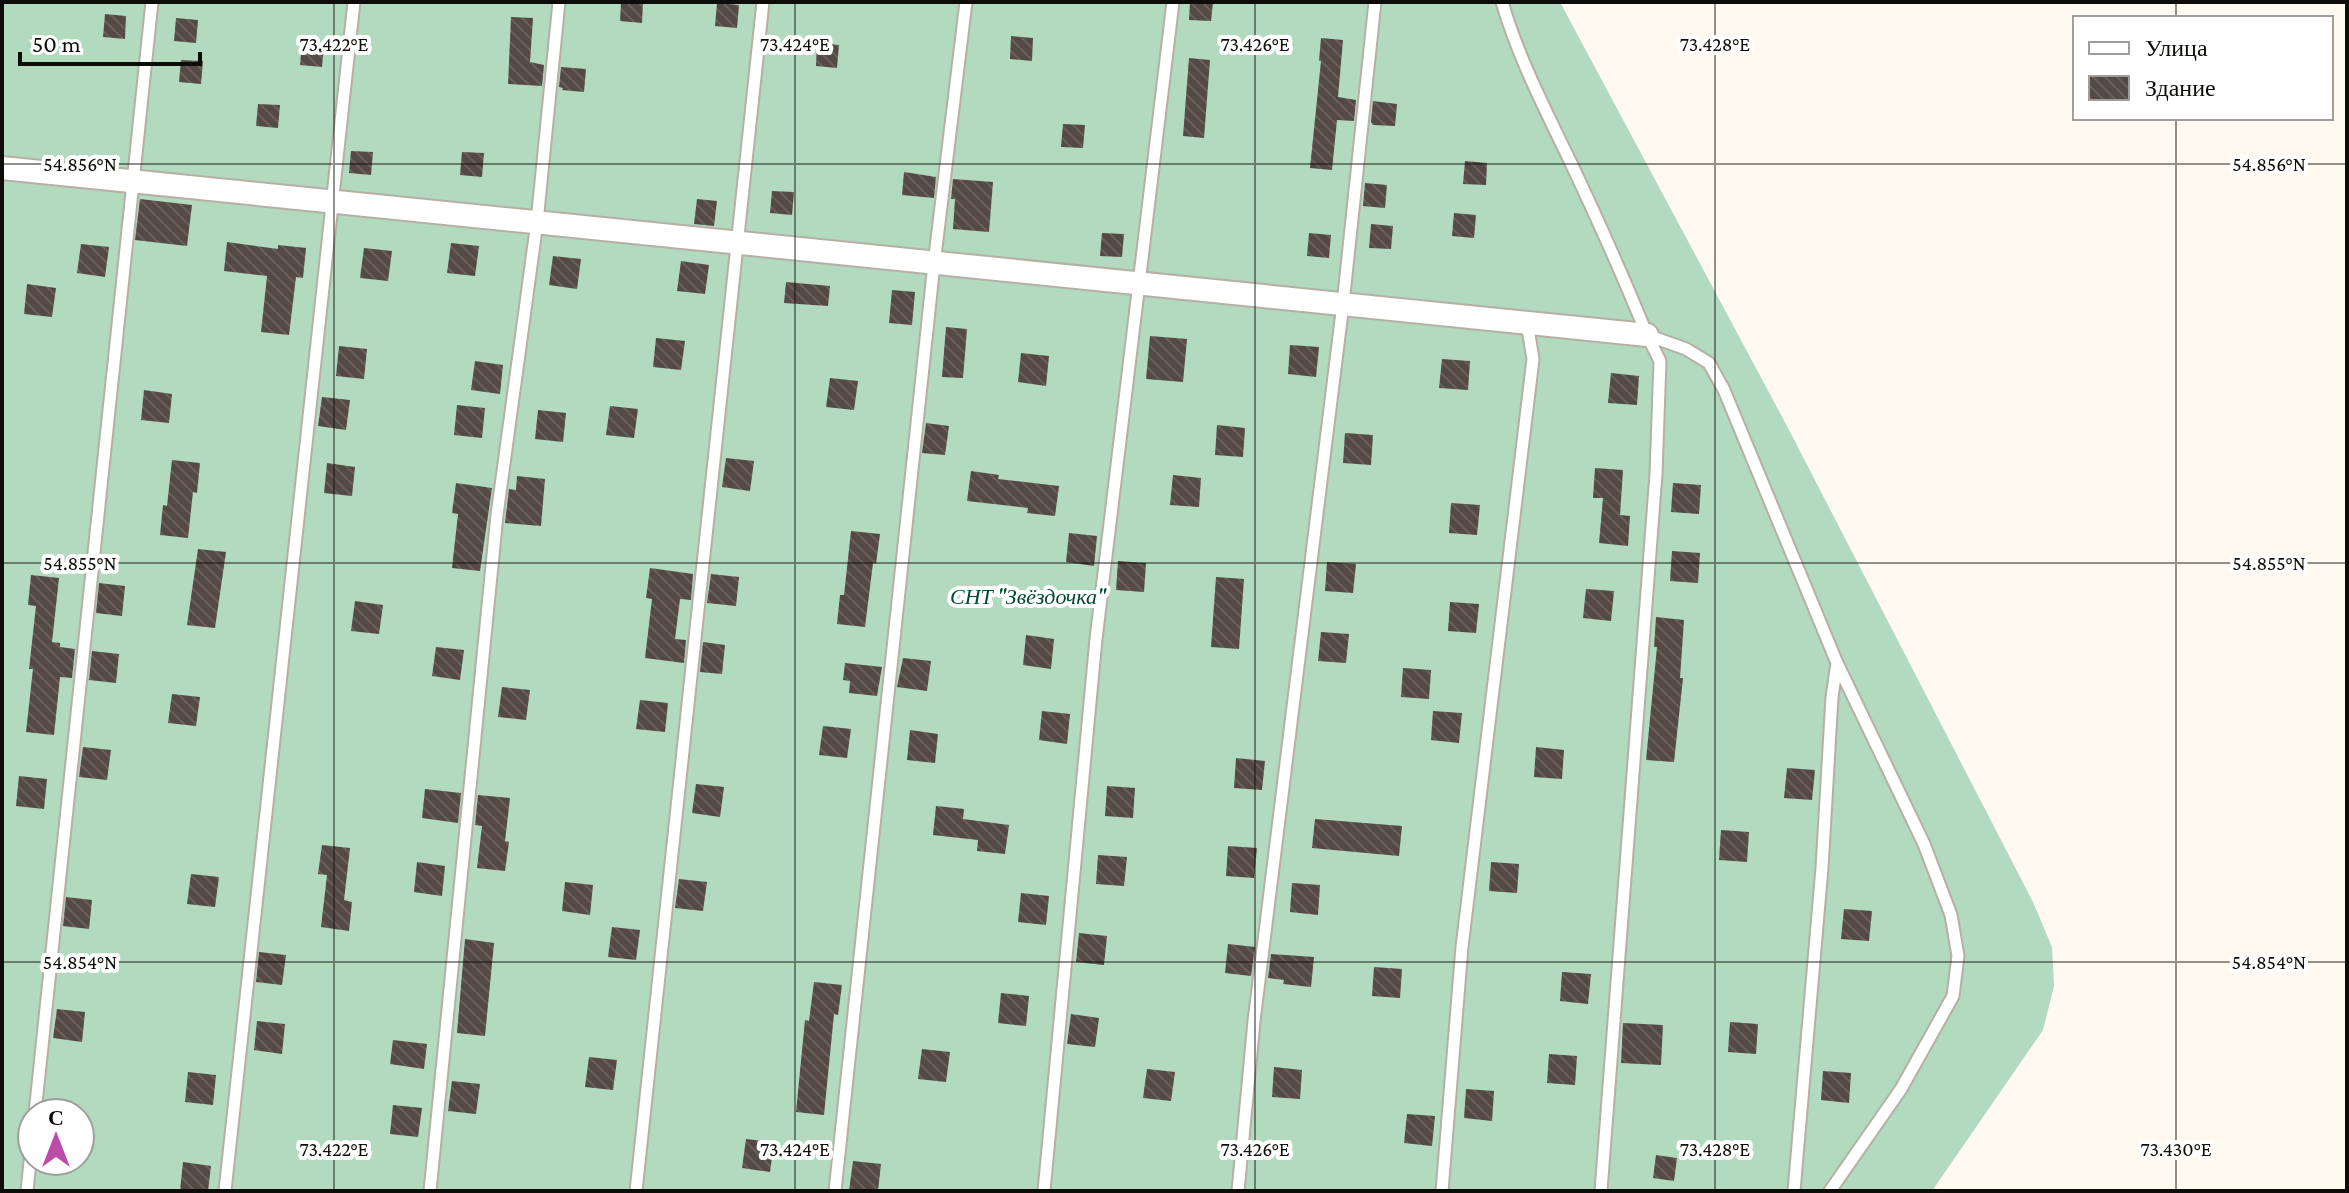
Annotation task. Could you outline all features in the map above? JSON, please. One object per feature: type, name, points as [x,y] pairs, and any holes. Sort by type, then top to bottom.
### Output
[{"type":"street","points":[[2,168],[1647,335]]},
{"type":"lane","points":[[37,1097],[152,2]]},
{"type":"lane","points":[[225,1191],[354,2]]},
{"type":"lane","points":[[430,1191],[497,515],[537,222],[559,2]]},
{"type":"lane","points":[[636,1191],[763,2]]},
{"type":"lane","points":[[835,1191],[934,264],[966,2]]},
{"type":"lane","points":[[1044,1191],[1096,639],[1173,2]]},
{"type":"lane","points":[[1238,1191],[1256,1005],[1343,304],[1375,2]]},
{"type":"lane","points":[[1502,2],[1526,67],[1660,361],[1656,474],[1601,1191]]},
{"type":"lane","points":[[1442,1191],[1462,947],[1533,359],[1527,323]]},
{"type":"lane","points":[[1647,335],[1686,349],[1709,363],[1724,390],[1837,663],[1924,844],[1951,915],[1958,956],[1953,996],[1901,1089],[1830,1191]]},
{"type":"lane","points":[[1794,1191],[1837,663]]},
{"type":"green space","name":"СНТ \"Звёздочка\"","points":[[2,2],[1560,2],[1788,428],[2033,902],[2052,947],[2054,986],[2043,1030],[1932,1191],[2,1191]]},
{"type":"building","points":[[621,2],[643,2],[642,23],[620,21]]},
{"type":"building","points":[[1190,2],[1213,2],[1211,21],[1189,20]]},
{"type":"building","points":[[717,3],[739,5],[737,28],[715,26]]},
{"type":"building","points":[[105,14],[126,16],[125,39],[103,37]]},
{"type":"building","points":[[511,17],[533,18],[530,62],[544,65],[542,86],[508,84]]},
{"type":"building","points":[[176,18],[198,20],[196,43],[174,41]]},
{"type":"building","points":[[1011,36],[1033,38],[1032,61],[1010,59]]},
{"type":"building","points":[[1321,38],[1343,40],[1338,97],[1356,100],[1354,121],[1337,120],[1332,170],[1310,168]]},
{"type":"building","points":[[302,42],[324,44],[322,67],[300,65]]},
{"type":"building","points":[[817,43],[839,45],[837,68],[816,66]]},
{"type":"building","points":[[1189,58],[1210,60],[1204,138],[1183,136]]},
{"type":"building","points":[[181,60],[203,61],[201,84],[179,82]]},
{"type":"building","points":[[561,67],[586,69],[584,92],[559,87]]},
{"type":"building","points":[[1373,101],[1397,104],[1395,126],[1373,125]]},
{"type":"building","points":[[258,104],[280,105],[278,128],[256,126]]},
{"type":"building","points":[[1063,124],[1085,125],[1083,148],[1061,147]]},
{"type":"building","points":[[351,151],[373,152],[371,175],[349,173]]},
{"type":"building","points":[[462,152],[484,153],[482,177],[460,175]]},
{"type":"building","points":[[1465,161],[1487,163],[1486,185],[1463,184]]},
{"type":"building","points":[[904,172],[936,177],[934,198],[902,195]]},
{"type":"building","points":[[953,179],[993,182],[989,232],[953,229]]},
{"type":"building","points":[[1365,183],[1387,185],[1385,208],[1363,206]]},
{"type":"building","points":[[772,191],[794,192],[792,215],[770,213]]},
{"type":"building","points":[[140,199],[192,205],[187,246],[135,240]]},
{"type":"building","points":[[697,199],[717,201],[714,226],[694,224]]},
{"type":"building","points":[[1454,213],[1476,215],[1474,238],[1452,236]]},
{"type":"building","points":[[1371,224],[1393,226],[1391,249],[1369,248]]},
{"type":"building","points":[[1102,233],[1124,234],[1122,257],[1100,256]]},
{"type":"building","points":[[1309,233],[1331,235],[1329,258],[1307,256]]},
{"type":"building","points":[[227,242],[278,249],[278,245],[306,248],[303,278],[296,277],[289,335],[261,332],[267,276],[224,271]]},
{"type":"building","points":[[451,243],[479,246],[475,276],[447,273]]},
{"type":"building","points":[[81,244],[109,247],[105,277],[77,273]]},
{"type":"building","points":[[364,248],[392,251],[388,281],[360,278]]},
{"type":"building","points":[[553,256],[581,259],[577,289],[549,285]]},
{"type":"building","points":[[681,261],[709,265],[705,294],[677,291]]},
{"type":"building","points":[[786,282],[830,286],[828,306],[784,303]]},
{"type":"building","points":[[27,284],[56,288],[52,317],[24,314]]},
{"type":"building","points":[[892,290],[915,292],[912,325],[889,323]]},
{"type":"building","points":[[946,327],[967,329],[963,378],[942,377]]},
{"type":"building","points":[[1150,336],[1187,339],[1183,382],[1146,379]]},
{"type":"building","points":[[656,338],[685,341],[681,370],[653,367]]},
{"type":"building","points":[[1290,345],[1319,347],[1316,377],[1288,374]]},
{"type":"building","points":[[339,346],[367,349],[364,379],[336,376]]},
{"type":"building","points":[[1021,353],[1049,356],[1046,386],[1018,382]]},
{"type":"building","points":[[1442,359],[1470,361],[1468,390],[1439,388]]},
{"type":"building","points":[[475,361],[503,365],[500,394],[471,390]]},
{"type":"building","points":[[1611,373],[1639,376],[1637,405],[1608,403]]},
{"type":"building","points":[[830,378],[858,381],[854,410],[826,407]]},
{"type":"building","points":[[144,390],[172,394],[169,423],[141,420]]},
{"type":"building","points":[[322,397],[350,400],[346,430],[318,426]]},
{"type":"building","points":[[457,405],[485,408],[482,438],[454,435]]},
{"type":"building","points":[[610,406],[638,409],[634,438],[606,435]]},
{"type":"building","points":[[538,410],[566,413],[563,442],[535,439]]},
{"type":"building","points":[[926,423],[949,426],[945,455],[922,453]]},
{"type":"building","points":[[1217,425],[1245,428],[1243,457],[1215,455]]},
{"type":"building","points":[[1345,433],[1373,435],[1371,465],[1343,463]]},
{"type":"building","points":[[726,458],[754,461],[750,491],[722,487]]},
{"type":"building","points":[[172,460],[200,463],[188,538],[160,535]]},
{"type":"building","points":[[327,463],[355,467],[352,496],[324,493]]},
{"type":"building","points":[[1595,468],[1623,470],[1620,515],[1630,516],[1628,546],[1599,543],[1603,498],[1593,498]]},
{"type":"building","points":[[971,471],[999,475],[998,479],[1059,486],[1055,516],[1027,513],[1028,508],[967,501]]},
{"type":"building","points":[[1173,475],[1201,478],[1199,507],[1170,505]]},
{"type":"building","points":[[517,476],[545,479],[541,526],[505,523],[509,489],[516,490]]},
{"type":"building","points":[[456,483],[492,488],[480,571],[452,568],[458,514],[452,513]]},
{"type":"building","points":[[1673,483],[1701,485],[1699,514],[1671,512]]},
{"type":"building","points":[[1451,503],[1480,505],[1477,535],[1449,533]]},
{"type":"building","points":[[851,531],[880,534],[865,627],[837,624],[840,595],[844,595]]},
{"type":"building","points":[[1069,533],[1097,536],[1094,566],[1066,562]]},
{"type":"building","points":[[198,549],[226,552],[215,628],[187,625]]},
{"type":"building","points":[[1672,551],[1700,553],[1698,583],[1670,581]]},
{"type":"building","points":[[1118,561],[1146,563],[1144,592],[1116,590]]},
{"type":"building","points":[[1327,562],[1356,564],[1353,593],[1325,591]]},
{"type":"building","points":[[650,568],[693,574],[691,600],[680,599],[675,639],[686,640],[684,663],[645,658],[652,599],[646,598]]},
{"type":"building","points":[[711,574],[739,577],[736,606],[707,603]]},
{"type":"building","points":[[31,575],[59,578],[52,642],[60,643],[60,647],[75,649],[72,678],[60,677],[54,735],[26,732],[36,606],[28,605]]},
{"type":"building","points":[[1216,577],[1244,579],[1239,649],[1211,647]]},
{"type":"building","points":[[99,583],[125,586],[122,616],[96,613]]},
{"type":"building","points":[[1586,589],[1614,591],[1611,621],[1583,618]]},
{"type":"building","points":[[355,601],[383,605],[379,634],[351,631]]},
{"type":"building","points":[[1450,602],[1479,604],[1476,633],[1448,631]]},
{"type":"building","points":[[1656,617],[1684,620],[1680,678],[1683,678],[1674,762],[1646,760],[1657,647],[1654,647]]},
{"type":"building","points":[[1321,632],[1349,634],[1346,663],[1318,661]]},
{"type":"building","points":[[1026,635],[1054,639],[1051,669],[1023,665]]},
{"type":"building","points":[[703,642],[725,645],[722,674],[700,672]]},
{"type":"building","points":[[436,647],[464,650],[460,680],[432,676]]},
{"type":"building","points":[[92,651],[119,654],[116,683],[89,680]]},
{"type":"building","points":[[903,658],[931,661],[927,691],[897,687]]},
{"type":"building","points":[[845,663],[882,667],[877,696],[849,693],[850,681],[843,680]]},
{"type":"building","points":[[1403,668],[1431,670],[1429,699],[1401,697]]},
{"type":"building","points":[[502,687],[530,690],[526,720],[498,717]]},
{"type":"building","points":[[172,694],[200,697],[196,726],[168,723]]},
{"type":"building","points":[[640,700],[668,703],[665,732],[636,729]]},
{"type":"building","points":[[1042,711],[1070,714],[1067,744],[1039,740]]},
{"type":"building","points":[[1433,711],[1462,713],[1459,743],[1431,740]]},
{"type":"building","points":[[823,726],[851,729],[847,758],[819,755]]},
{"type":"building","points":[[910,730],[938,734],[935,763],[907,760]]},
{"type":"building","points":[[83,747],[111,750],[107,780],[79,777]]},
{"type":"building","points":[[1536,747],[1564,750],[1562,779],[1534,777]]},
{"type":"building","points":[[1236,758],[1265,761],[1262,790],[1234,788]]},
{"type":"building","points":[[1787,768],[1815,770],[1812,800],[1784,798]]},
{"type":"building","points":[[19,776],[47,779],[44,809],[16,806]]},
{"type":"building","points":[[696,784],[724,787],[720,817],[692,813]]},
{"type":"building","points":[[1107,786],[1135,788],[1133,818],[1105,816]]},
{"type":"building","points":[[425,789],[461,793],[458,823],[422,818]]},
{"type":"building","points":[[478,795],[510,798],[505,871],[477,868],[482,826],[475,825]]},
{"type":"building","points":[[936,806],[964,809],[963,819],[1009,825],[1005,854],[977,851],[978,840],[933,835]]},
{"type":"building","points":[[1315,819],[1402,826],[1399,856],[1312,848]]},
{"type":"building","points":[[1721,830],[1749,832],[1747,862],[1719,860]]},
{"type":"building","points":[[322,845],[350,848],[344,900],[352,902],[349,931],[321,927],[327,875],[318,874]]},
{"type":"building","points":[[1228,846],[1257,848],[1254,878],[1226,876]]},
{"type":"building","points":[[1098,855],[1127,857],[1124,886],[1096,884]]},
{"type":"building","points":[[417,862],[445,866],[442,896],[414,892]]},
{"type":"building","points":[[1491,862],[1519,864],[1517,893],[1489,891]]},
{"type":"building","points":[[191,874],[219,877],[215,907],[187,904]]},
{"type":"building","points":[[679,879],[707,882],[703,911],[675,908]]},
{"type":"building","points":[[565,882],[593,885],[590,915],[562,911]]},
{"type":"building","points":[[1292,883],[1320,885],[1318,915],[1290,912]]},
{"type":"building","points":[[1021,893],[1049,896],[1046,925],[1018,922]]},
{"type":"building","points":[[66,897],[92,900],[89,929],[63,926]]},
{"type":"building","points":[[1844,909],[1872,911],[1869,941],[1841,939]]},
{"type":"building","points":[[612,927],[640,930],[636,960],[608,957]]},
{"type":"building","points":[[1079,933],[1107,936],[1104,965],[1076,962]]},
{"type":"building","points":[[465,939],[494,943],[485,1036],[457,1033]]},
{"type":"building","points":[[1228,944],[1255,947],[1251,976],[1225,973]]},
{"type":"building","points":[[259,952],[286,955],[282,985],[256,982]]},
{"type":"building","points":[[1271,954],[1314,957],[1311,987],[1283,984],[1284,980],[1268,978]]},
{"type":"building","points":[[1374,967],[1402,969],[1400,998],[1372,996]]},
{"type":"building","points":[[1562,972],[1591,974],[1588,1004],[1560,1001]]},
{"type":"building","points":[[814,982],[842,985],[838,1015],[834,1014],[824,1115],[796,1112],[805,1020],[809,1021]]},
{"type":"building","points":[[1001,993],[1029,996],[1026,1026],[998,1023]]},
{"type":"building","points":[[57,1009],[85,1012],[82,1042],[53,1038]]},
{"type":"building","points":[[1071,1014],[1099,1018],[1095,1047],[1067,1044]]},
{"type":"building","points":[[257,1021],[285,1024],[282,1054],[254,1050]]},
{"type":"building","points":[[1730,1022],[1758,1024],[1756,1054],[1728,1052]]},
{"type":"building","points":[[1623,1023],[1663,1025],[1661,1065],[1621,1063]]},
{"type":"building","points":[[393,1040],[427,1044],[424,1069],[390,1064]]},
{"type":"building","points":[[922,1049],[950,1052],[946,1082],[918,1079]]},
{"type":"building","points":[[1549,1054],[1577,1056],[1575,1085],[1547,1083]]},
{"type":"building","points":[[589,1057],[617,1060],[613,1090],[585,1087]]},
{"type":"building","points":[[1274,1067],[1302,1070],[1300,1099],[1272,1097]]},
{"type":"building","points":[[1147,1069],[1175,1072],[1171,1101],[1143,1098]]},
{"type":"building","points":[[1823,1071],[1851,1073],[1849,1103],[1821,1100]]},
{"type":"building","points":[[188,1072],[216,1075],[213,1105],[185,1102]]},
{"type":"building","points":[[452,1081],[480,1084],[476,1114],[448,1111]]},
{"type":"building","points":[[1466,1089],[1494,1091],[1492,1121],[1464,1118]]},
{"type":"building","points":[[393,1105],[422,1108],[418,1137],[390,1134]]},
{"type":"building","points":[[1407,1114],[1435,1116],[1432,1146],[1404,1143]]},
{"type":"building","points":[[746,1139],[774,1142],[770,1172],[742,1168]]},
{"type":"building","points":[[1656,1155],[1677,1158],[1674,1181],[1653,1178]]},
{"type":"building","points":[[853,1161],[881,1164],[878,1191],[849,1191]]},
{"type":"building","points":[[183,1162],[211,1166],[208,1191],[180,1191]]}]
